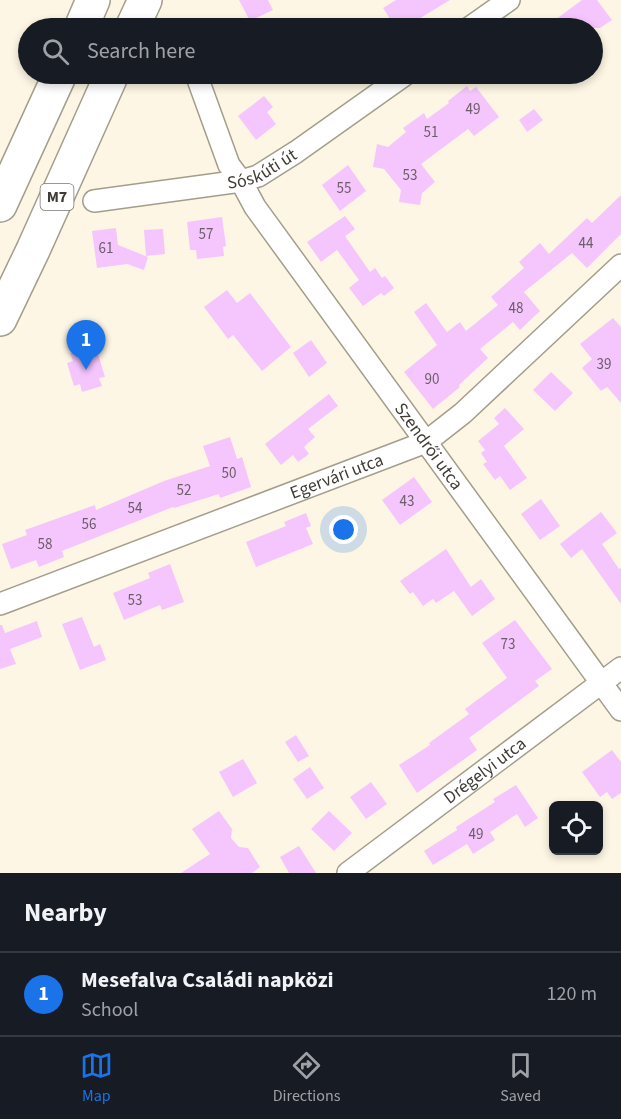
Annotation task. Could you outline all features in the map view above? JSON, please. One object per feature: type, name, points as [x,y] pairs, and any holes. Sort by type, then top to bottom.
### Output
[{"type":"highway","points":[[85,18],[93,0]]},
{"type":"highway","points":[[137,18],[145,0]]},
{"type":"highway","points":[[0,205],[55,84]]},
{"type":"highway","name":"M7","points":[[0,319],[108,84]]},
{"type":"street","points":[[483,18],[509,0]]},
{"type":"street","name":"Szendrői utca","points":[[200,84],[229,165],[255,207],[621,710]]},
{"type":"street","name":"Sóskúti út","points":[[94,201],[241,181],[258,176],[392,84]]},
{"type":"street","name":"Egervári utca","points":[[0,604],[426,442],[463,413],[621,265]]},
{"type":"street","name":"Drégelyi utca","points":[[348,873],[621,668]]},
{"type":"building","points":[[239,0],[268,0],[273,10],[256,18],[248,18]]},
{"type":"building","points":[[396,0],[450,0],[420,18],[390,18],[383,8]]},
{"type":"building","points":[[582,0],[597,0],[612,20],[603,26],[603,18],[558,18]]},
{"type":"building","points":[[467,86],[470,91],[476,87],[499,117],[474,136],[468,129],[421,164],[435,182],[422,193],[420,205],[399,202],[401,190],[384,169],[373,167],[377,144],[388,147],[406,132],[403,128],[424,113],[427,119]]},
{"type":"building","points":[[264,96],[273,107],[267,112],[276,124],[256,140],[238,116]]},
{"type":"building","points":[[534,109],[543,120],[527,132],[519,120]]},
{"type":"building","points":[[348,165],[366,191],[340,211],[322,185]]},
{"type":"building","points":[[621,195],[621,234],[587,268],[572,253],[524,292],[540,311],[520,330],[513,322],[480,349],[488,358],[459,385],[460,387],[433,409],[404,372],[437,345],[414,312],[426,303],[447,332],[460,322],[466,331],[498,305],[491,297],[524,268],[519,262],[540,243],[549,254],[587,218],[592,223]]},
{"type":"building","points":[[345,216],[355,229],[345,236],[370,272],[375,268],[382,278],[385,276],[394,288],[384,296],[381,293],[363,306],[349,288],[359,280],[337,250],[321,262],[307,242]]},
{"type":"building","points":[[222,217],[226,246],[223,247],[224,256],[197,259],[196,250],[190,250],[187,222]]},
{"type":"building","points":[[116,228],[118,245],[148,257],[144,270],[127,264],[97,268],[92,231]]},
{"type":"building","points":[[163,229],[165,254],[146,256],[144,230]]},
{"type":"building","points":[[227,290],[237,303],[250,293],[291,347],[262,371],[233,335],[228,339],[204,307]]},
{"type":"building","points":[[613,318],[621,327],[621,403],[607,387],[601,391],[582,368],[592,359],[580,344]]},
{"type":"building","points":[[311,340],[327,363],[309,377],[293,353]]},
{"type":"building","points":[[90,348],[92,356],[98,354],[105,377],[99,378],[102,386],[82,392],[80,384],[74,386],[67,363],[73,361],[70,353]]},
{"type":"building","points":[[551,372],[573,393],[555,411],[533,390]]},
{"type":"building","points":[[329,394],[338,406],[308,429],[315,437],[304,447],[309,454],[298,462],[293,455],[281,465],[265,444]]},
{"type":"building","points":[[505,408],[524,429],[504,446],[527,478],[510,490],[500,476],[495,480],[483,464],[487,462],[481,453],[485,450],[478,441],[499,424],[494,418]]},
{"type":"building","points":[[230,437],[237,459],[242,457],[251,487],[220,498],[219,494],[173,507],[62,551],[64,557],[39,567],[36,560],[11,569],[2,544],[27,535],[25,530],[95,505],[96,510],[164,481],[210,466],[203,446]]},
{"type":"building","points":[[414,477],[432,502],[400,525],[382,500]]},
{"type":"building","points":[[541,499],[560,526],[540,540],[521,514]]},
{"type":"building","points":[[601,512],[617,533],[602,544],[619,569],[621,568],[621,604],[582,549],[571,558],[560,544]]},
{"type":"building","points":[[306,513],[311,526],[306,528],[313,544],[256,567],[246,542],[286,526],[284,522]]},
{"type":"building","points":[[446,549],[471,587],[481,579],[495,599],[472,616],[454,591],[436,603],[433,599],[423,606],[413,592],[410,594],[400,581]]},
{"type":"building","points":[[170,564],[184,602],[162,610],[160,605],[124,620],[113,593],[150,578],[148,573]]},
{"type":"building","points":[[82,617],[94,647],[100,644],[106,660],[80,670],[62,624]]},
{"type":"building","points":[[515,620],[552,669],[535,681],[539,686],[469,738],[477,750],[417,793],[399,765],[430,745],[429,743],[469,714],[465,709],[507,678],[482,643]]},
{"type":"building","points":[[37,621],[42,637],[10,649],[16,664],[0,669],[0,625],[5,633]]},
{"type":"building","points":[[296,735],[309,756],[298,762],[285,742]]},
{"type":"building","points":[[612,750],[621,762],[621,793],[612,799],[607,792],[600,797],[582,772]]},
{"type":"building","points":[[243,759],[257,783],[233,797],[219,772]]},
{"type":"building","points":[[310,767],[324,788],[307,799],[293,779]]},
{"type":"building","points":[[371,782],[387,804],[366,819],[350,797]]},
{"type":"building","points":[[516,785],[538,818],[525,827],[517,814],[490,832],[495,840],[473,854],[467,844],[433,865],[424,851],[457,830],[456,827],[495,802],[493,799]]},
{"type":"building","points":[[219,811],[232,829],[231,838],[239,847],[248,848],[260,867],[252,873],[181,873],[210,854],[192,829]]},
{"type":"building","points":[[329,811],[352,833],[334,851],[311,829]]},
{"type":"building","points":[[299,846],[316,873],[289,873],[280,857]]},
{"type":"place","name":"Mesefalva Családi napközi","points":[[86,370]]}]
